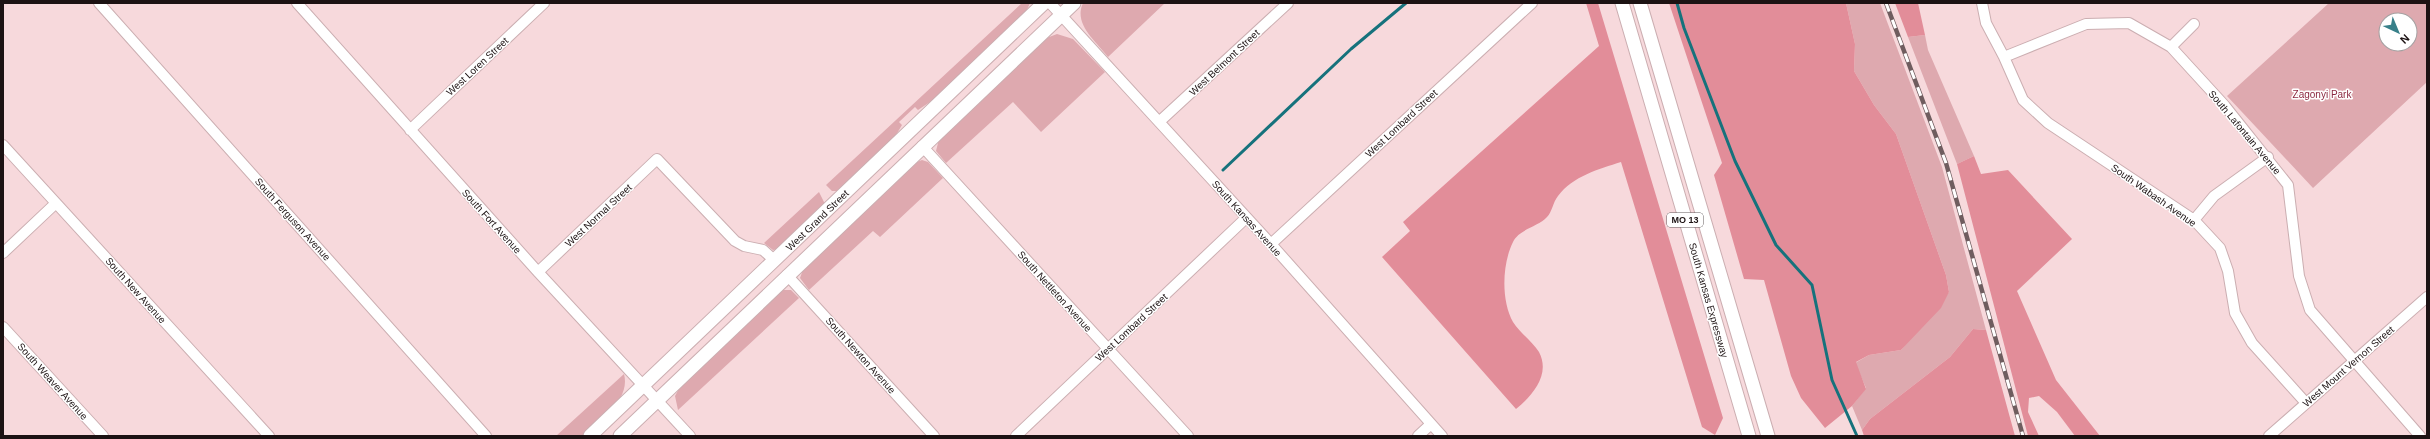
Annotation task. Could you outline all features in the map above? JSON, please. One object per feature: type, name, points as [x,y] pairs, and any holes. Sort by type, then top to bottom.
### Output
[{"type":"main road","name":"West Grand Street","points":[[590,436],[1044,3]]},
{"type":"main road","name":"West Grand Street","points":[[620,436],[922,146],[1074,3]]},
{"type":"main road","name":"South Kansas Expressway","points":[[1622,3],[1749,436]]},
{"type":"main road","name":"South Kansas Expressway","points":[[1640,3],[1768,436]]},
{"type":"street","name":"South Ferguson Avenue","points":[[99,3],[486,436]]},
{"type":"street","name":"South Fort Avenue","points":[[297,3],[538,272],[690,436]]},
{"type":"street","name":"West Loren Street","points":[[410,130],[544,3]]},
{"type":"street","name":"South Kansas Avenue","points":[[1050,3],[1270,244],[1442,436]]},
{"type":"street","name":"West Belmont Street","points":[[1159,122],[1288,3]]},
{"type":"street","name":"West Lombard Street","points":[[1270,244],[1532,3]]},
{"type":"street","name":"South Wabash Avenue","points":[[1982,3],[1986,23],[2004,57],[2023,100],[2048,123],[2194,220],[2220,248],[2228,271],[2235,313],[2252,343],[2306,403]]},
{"type":"street","name":"South Lafontain Avenue","points":[[2004,57],[2086,24],[2129,23],[2171,47],[2225,106],[2268,157],[2288,185],[2299,276],[2310,310],[2420,436]]},
{"type":"street","points":[[2171,47],[2194,24]]},
{"type":"street","name":"South New Avenue","points":[[3,145],[268,436]]},
{"type":"street","name":"South Nettleton Avenue","points":[[922,146],[1188,436]]},
{"type":"street","points":[[2194,220],[2214,196],[2268,157]]},
{"type":"street","name":"West Normal Street","points":[[538,272],[657,159],[734,240],[744,246],[763,250],[774,260]]},
{"type":"street","points":[[3,253],[56,203]]},
{"type":"street","name":"West Lombard Street","points":[[1016,436],[1246,218]]},
{"type":"street","name":"South Newton Avenue","points":[[787,275],[934,436]]},
{"type":"street","name":"West Mount Vernon Street","points":[[2269,436],[2427,297]]},
{"type":"street","name":"South Weaver Avenue","points":[[3,326],[103,436]]},
{"type":"street","points":[[1418,436],[1431,424]]},
{"type":"green space","points":[[1022,3],[1030,3],[1026,12],[942,94],[918,110],[915,107],[899,122],[902,125],[893,140],[839,191],[832,191],[826,185]]},
{"type":"green space","points":[[1083,3],[1165,3],[1108,57],[1083,25],[1081,11]]},
{"type":"green space","points":[[1846,3],[1880,3],[1942,167],[1986,330],[1973,329],[1950,357],[1870,419],[1862,430],[1852,406],[1866,388],[1855,363],[1869,355],[1901,350],[1949,292],[1946,275],[1896,134],[1874,105],[1854,71],[1855,44]]},
{"type":"green space","name":"Zagonyi Park","points":[[2329,3],[2427,3],[2427,82],[2313,188],[2227,96]]},
{"type":"green space","points":[[1057,34],[1073,39],[1105,72],[1041,132],[1013,102],[946,163],[936,151],[939,139],[1044,39]]},
{"type":"green space","points":[[1925,35],[1928,50],[1974,156],[1957,164],[1908,37]]},
{"type":"green space","points":[[922,160],[928,162],[943,178],[880,237],[873,231],[809,290],[800,278],[804,267],[912,164]]},
{"type":"green space","points":[[819,192],[825,204],[779,249],[773,250],[764,243]]},
{"type":"green space","points":[[782,290],[791,290],[799,298],[678,410],[675,396],[681,385]]},
{"type":"green space","points":[[624,374],[625,384],[623,393],[605,416],[582,436],[556,436]]},
{"type":"shaded area","points":[[1586,3],[1598,3],[1723,418],[1715,435],[1702,427],[1621,162],[1587,174],[1571,183],[1558,196],[1547,217],[1520,234],[1513,242],[1509,251],[1504,282],[1506,304],[1513,322],[1539,352],[1543,369],[1538,384],[1528,398],[1516,409],[1382,257],[1410,231],[1403,222],[1599,46]]},
{"type":"shaded area","points":[[1669,3],[1846,3],[1855,44],[1854,71],[1874,105],[1896,134],[1946,275],[1949,292],[1941,308],[1901,350],[1869,355],[1856,362],[1866,389],[1852,406],[1825,428],[1801,398],[1791,376],[1764,280],[1744,279],[1714,175],[1722,163]]},
{"type":"shaded area","points":[[1895,3],[1918,3],[1925,35],[1908,37]]},
{"type":"shaded area","points":[[1974,156],[1981,174],[2008,170],[2072,239],[2017,291],[2056,380],[2100,436],[2075,436],[2057,412],[2039,396],[2029,398],[2028,412],[2039,436],[2028,436],[1957,164]]},
{"type":"shaded area","points":[[1973,329],[1986,330],[2015,436],[1864,436],[1862,430],[1870,419],[1950,357]]},
{"type":"waterway","points":[[1223,170],[1351,49],[1406,3]]},
{"type":"waterway","points":[[1677,3],[1684,28],[1735,161],[1776,245],[1812,285],[1832,380],[1857,436]]},
{"type":"railway","points":[[1886,3],[1946,163],[2023,436]]}]
